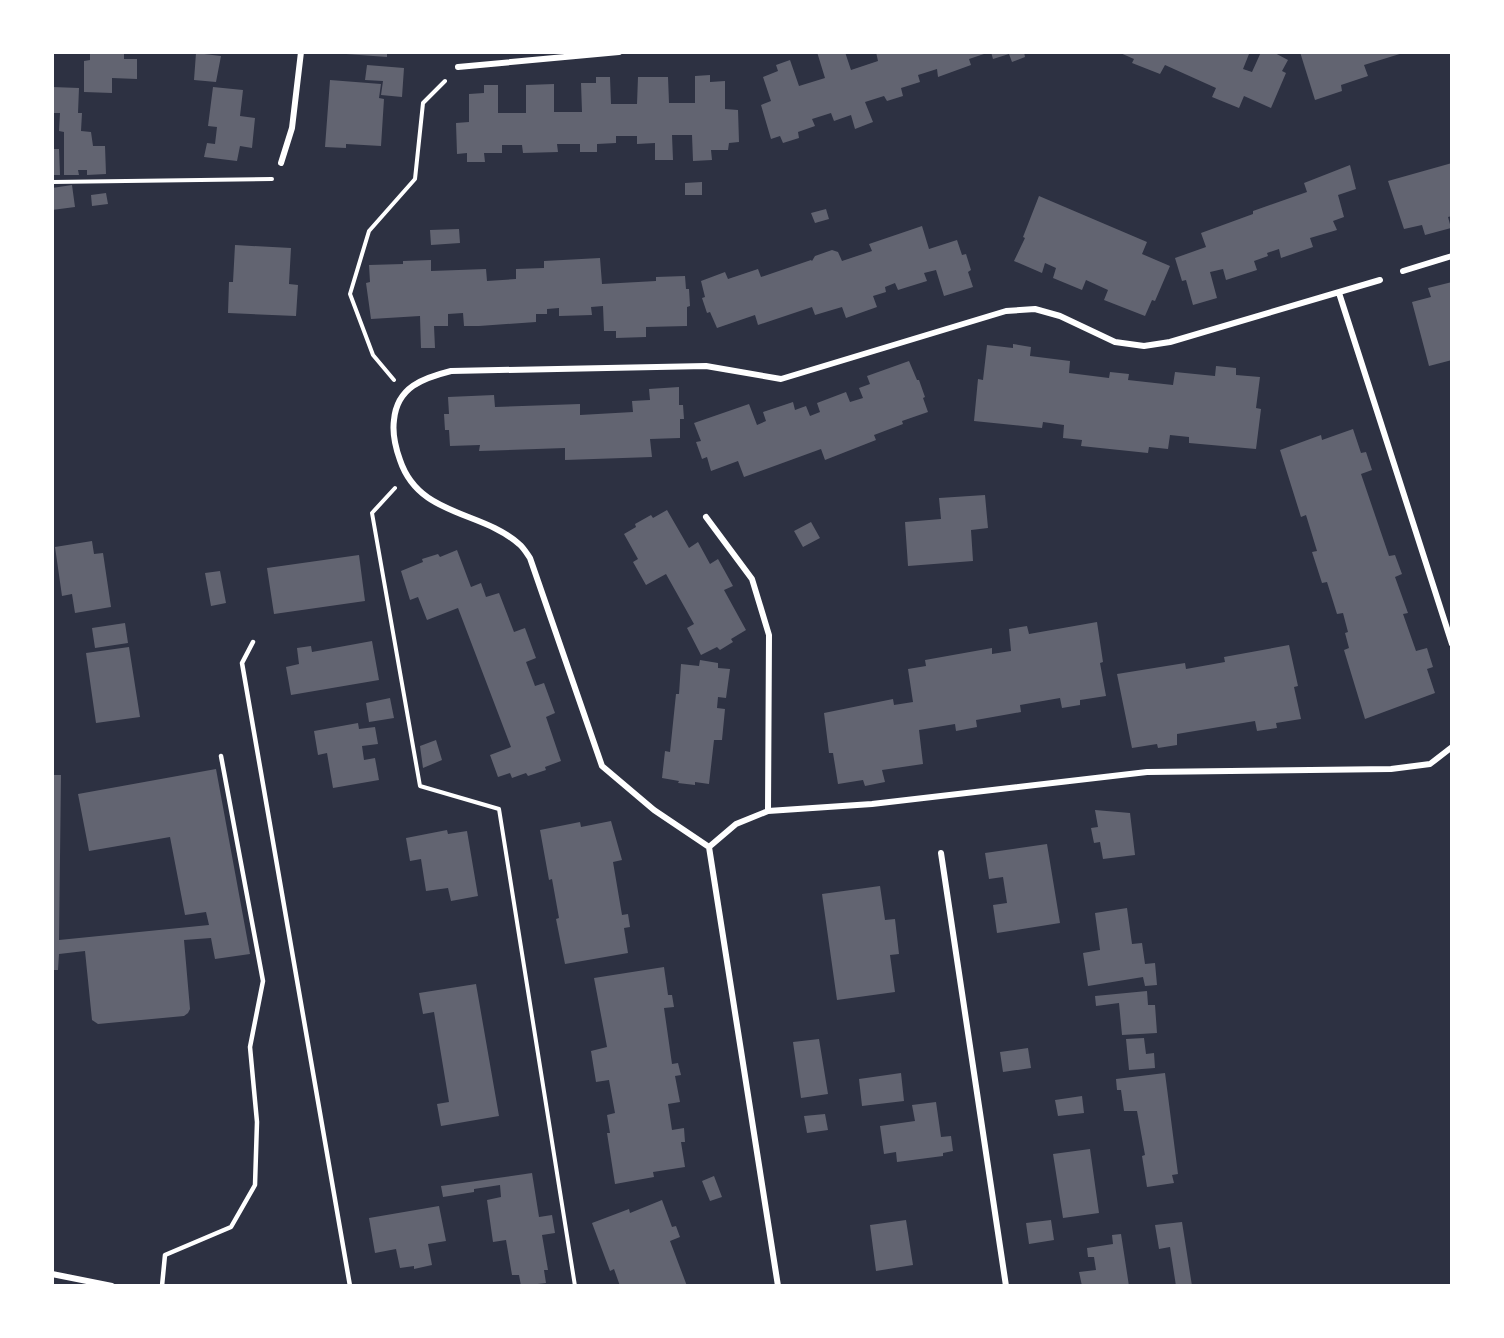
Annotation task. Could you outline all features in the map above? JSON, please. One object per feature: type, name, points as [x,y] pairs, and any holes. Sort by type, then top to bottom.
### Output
[{"type":"street","points":[[281,163],[292,128],[301,52]]},
{"type":"street","points":[[458,67],[557,56],[620,52]]},
{"type":"street","points":[[1402,271],[1452,256]]},
{"type":"street","points":[[778,1286],[709,848],[654,810],[602,766],[530,558],[521,545],[506,535],[431,501],[405,476],[394,442],[394,417],[404,392],[425,377],[451,370],[706,366],[781,379],[1006,311],[1035,309],[1059,316],[1115,342],[1144,346],[1170,342],[1380,280]]},
{"type":"street","points":[[1339,293],[1452,644]]},
{"type":"street","points":[[706,517],[752,579],[769,635],[768,811]]},
{"type":"street","points":[[709,848],[736,825],[768,811],[872,804],[1147,772],[1391,769],[1430,764],[1452,747]]},
{"type":"street","points":[[941,853],[1006,1286]]},
{"type":"street","points":[[52,1274],[112,1286]]},
{"type":"lane","points":[[253,642],[242,663],[350,1286]]},
{"type":"lane","points":[[162,1286],[165,1256],[231,1227],[255,1185],[257,1122],[250,1047],[262,981],[221,756]]},
{"type":"path","points":[[404,392],[373,355],[350,294],[369,231],[415,179],[423,103],[458,67]]},
{"type":"path","points":[[52,182],[271,181],[281,163]]},
{"type":"path","points":[[405,476],[372,513],[420,786],[499,809],[575,1286]]},
{"type":"building","points":[[90,52],[124,52],[124,59],[137,59],[137,79],[112,78],[112,93],[84,92],[84,61],[90,60]]},
{"type":"building","points":[[347,52],[387,52],[387,57],[346,54]]},
{"type":"building","points":[[817,52],[845,52],[851,70],[878,61],[876,52],[987,53],[969,59],[971,65],[938,77],[937,69],[918,75],[920,82],[901,88],[903,96],[887,101],[884,96],[865,102],[873,122],[855,129],[851,115],[834,121],[831,113],[812,119],[815,126],[798,132],[799,138],[783,143],[780,136],[771,139],[761,105],[771,101],[763,77],[778,71],[776,65],[790,60],[799,86],[825,78]]},
{"type":"building","points":[[991,52],[1024,52],[1025,57],[1012,62],[1009,54],[993,59]]},
{"type":"building","points":[[1118,52],[1245,52],[1249,54],[1243,69],[1252,72],[1261,52],[1273,52],[1288,60],[1282,71],[1286,73],[1271,108],[1244,96],[1239,108],[1212,97],[1216,88],[1165,65],[1160,74],[1132,63],[1134,59]]},
{"type":"building","points":[[1300,52],[1403,53],[1364,65],[1368,76],[1341,85],[1342,91],[1315,100]]},
{"type":"building","points":[[196,53],[221,56],[216,82],[194,80]]},
{"type":"building","points":[[367,65],[404,68],[402,97],[381,95],[383,81],[365,80]]},
{"type":"building","points":[[710,75],[710,82],[725,81],[725,109],[738,110],[739,142],[729,143],[728,150],[711,150],[712,160],[693,161],[692,135],[672,135],[673,160],[655,160],[655,143],[637,144],[637,136],[616,136],[616,143],[597,144],[597,152],[580,152],[580,144],[557,144],[558,152],[523,153],[522,145],[502,145],[502,153],[484,153],[485,162],[467,162],[467,153],[457,154],[456,123],[469,122],[469,94],[484,93],[484,85],[498,85],[498,113],[526,113],[526,85],[554,84],[554,112],[582,112],[581,83],[596,83],[596,77],[610,77],[611,104],[637,104],[638,77],[668,77],[669,103],[695,103],[695,76]]},
{"type":"building","points":[[330,80],[381,84],[379,98],[384,99],[381,146],[346,144],[346,148],[325,147]]},
{"type":"building","points":[[52,87],[79,88],[78,113],[82,113],[81,131],[91,132],[93,146],[105,146],[106,174],[87,175],[87,170],[78,170],[79,175],[64,175],[64,132],[59,131],[60,113],[52,113]]},
{"type":"building","points":[[213,87],[243,90],[240,116],[255,118],[252,148],[240,146],[237,161],[204,157],[207,143],[215,144],[217,127],[208,126]]},
{"type":"building","points":[[52,149],[59,149],[60,175],[52,175]]},
{"type":"building","points":[[1452,163],[1452,216],[1448,217],[1451,228],[1425,235],[1422,225],[1404,229],[1388,181]]},
{"type":"building","points":[[1350,165],[1356,189],[1338,195],[1344,217],[1333,221],[1337,230],[1310,238],[1313,247],[1281,258],[1279,249],[1267,253],[1268,256],[1254,261],[1257,270],[1226,280],[1223,269],[1210,272],[1217,298],[1193,305],[1186,280],[1182,281],[1175,258],[1206,247],[1201,233],[1307,192],[1304,183]]},
{"type":"building","points":[[702,182],[702,195],[685,195],[685,183]]},
{"type":"building","points":[[72,185],[75,207],[52,210],[52,188]]},
{"type":"building","points":[[106,193],[108,204],[92,206],[91,195]]},
{"type":"building","points":[[1039,196],[1147,242],[1142,254],[1170,266],[1155,301],[1152,300],[1145,316],[1104,300],[1108,290],[1086,280],[1082,290],[1053,278],[1056,268],[1045,263],[1042,273],[1014,261],[1025,238],[1023,237]]},
{"type":"building","points":[[826,209],[829,219],[815,223],[811,213]]},
{"type":"building","points":[[922,226],[929,249],[957,240],[962,255],[966,254],[973,287],[944,296],[936,270],[924,273],[927,281],[898,290],[895,283],[885,287],[886,292],[873,296],[877,307],[846,318],[842,307],[815,315],[812,307],[758,325],[755,315],[717,328],[710,312],[707,313],[702,298],[705,297],[701,281],[725,272],[728,279],[758,269],[761,277],[812,261],[815,256],[832,250],[838,252],[842,261],[872,251],[869,244]]},
{"type":"building","points":[[459,229],[460,243],[431,245],[430,230]]},
{"type":"building","points":[[235,245],[291,248],[289,284],[298,285],[296,316],[228,313],[229,282],[233,282]]},
{"type":"building","points":[[600,258],[602,284],[656,281],[656,277],[685,276],[686,289],[689,289],[690,306],[687,307],[687,326],[646,327],[646,337],[616,338],[616,331],[604,331],[603,306],[591,307],[592,315],[559,316],[559,308],[547,309],[547,314],[536,314],[536,322],[479,326],[464,326],[463,313],[448,314],[448,326],[434,326],[435,348],[421,348],[420,316],[371,319],[366,283],[370,282],[369,265],[431,260],[431,271],[486,269],[487,281],[516,279],[516,269],[544,268],[544,261]]},
{"type":"building","points":[[1452,282],[1452,360],[1429,366],[1412,302],[1431,297],[1428,288]]},
{"type":"building","points":[[1013,344],[1031,347],[1030,356],[1070,361],[1069,373],[1109,378],[1110,372],[1129,374],[1128,380],[1173,385],[1175,372],[1215,376],[1216,366],[1236,368],[1236,375],[1260,377],[1256,408],[1261,409],[1256,449],[1189,443],[1189,437],[1170,435],[1168,449],[1149,447],[1148,453],[1081,446],[1082,440],[1063,438],[1064,425],[1043,422],[1042,428],[974,421],[978,379],[983,380],[987,345],[1013,348]]},
{"type":"building","points":[[909,361],[919,380],[928,412],[902,421],[903,424],[874,435],[876,440],[825,460],[821,449],[744,477],[738,461],[711,471],[707,457],[702,459],[696,442],[701,441],[694,423],[749,404],[757,425],[766,421],[763,412],[793,402],[795,410],[806,406],[810,416],[820,412],[817,403],[846,392],[850,402],[863,398],[859,388],[870,384],[867,376]]},
{"type":"building","points":[[679,387],[679,405],[683,405],[684,419],[680,419],[680,438],[650,439],[652,457],[565,460],[565,448],[479,451],[480,445],[450,446],[449,430],[445,430],[444,414],[449,414],[448,397],[494,395],[495,407],[580,404],[580,415],[633,412],[632,401],[650,400],[649,389]]},
{"type":"building","points":[[1353,429],[1361,453],[1366,452],[1372,470],[1361,474],[1389,556],[1395,555],[1402,574],[1395,577],[1408,613],[1403,614],[1416,651],[1427,648],[1433,667],[1427,669],[1435,693],[1365,719],[1344,650],[1349,648],[1343,613],[1337,614],[1327,582],[1322,583],[1312,552],[1317,551],[1306,515],[1301,517],[1280,450],[1321,435],[1322,440]]},
{"type":"building","points":[[985,495],[988,528],[971,530],[973,561],[908,566],[905,522],[941,519],[939,498]]},
{"type":"building","points":[[667,510],[689,548],[698,542],[710,564],[718,559],[733,586],[724,590],[746,630],[731,639],[733,642],[720,650],[717,647],[701,655],[687,628],[694,624],[666,574],[646,585],[633,562],[638,559],[624,534],[636,527],[635,524],[651,515],[653,518]]},
{"type":"building","points":[[811,522],[820,538],[803,547],[794,531]]},
{"type":"building","points":[[92,541],[94,554],[103,553],[111,607],[75,613],[72,594],[62,596],[55,547]]},
{"type":"building","points":[[457,550],[471,587],[481,583],[486,597],[499,593],[514,632],[525,628],[536,658],[526,662],[535,686],[544,683],[555,713],[546,717],[561,761],[545,767],[546,770],[528,776],[526,773],[512,778],[510,773],[498,777],[490,755],[511,747],[458,608],[427,620],[418,597],[410,600],[401,571],[423,562],[422,559],[438,554],[440,557]]},
{"type":"building","points":[[359,555],[365,601],[274,614],[267,568]]},
{"type":"building","points":[[220,571],[226,603],[211,606],[205,573]]},
{"type":"building","points":[[1097,622],[1103,662],[1100,663],[1106,696],[1080,700],[1080,705],[1062,708],[1060,698],[1020,705],[1021,712],[976,720],[977,727],[956,731],[955,724],[919,730],[923,764],[882,770],[885,782],[865,786],[863,780],[838,784],[833,753],[829,753],[824,713],[893,699],[894,705],[913,702],[908,669],[926,666],[925,660],[992,648],[992,654],[1011,651],[1009,629],[1027,626],[1029,634]]},
{"type":"building","points":[[125,623],[128,643],[95,648],[92,628]]},
{"type":"building","points":[[372,641],[379,680],[291,695],[286,667],[299,664],[297,648],[311,646],[312,652]]},
{"type":"building","points":[[1289,645],[1298,686],[1294,687],[1301,719],[1276,723],[1277,728],[1257,731],[1255,721],[1177,734],[1177,745],[1158,748],[1157,744],[1132,748],[1117,674],[1185,663],[1186,669],[1225,662],[1224,657]]},
{"type":"building","points":[[129,647],[140,717],[96,723],[86,653]]},
{"type":"building","points":[[700,660],[718,663],[718,668],[730,669],[726,698],[718,697],[717,708],[725,709],[722,740],[714,740],[709,784],[695,782],[695,785],[662,778],[665,751],[670,752],[681,664],[699,666]]},
{"type":"building","points":[[390,698],[394,718],[369,722],[366,703]]},
{"type":"building","points":[[358,723],[359,729],[375,727],[378,744],[362,746],[364,760],[375,758],[379,780],[333,788],[327,753],[318,755],[314,731]]},
{"type":"building","points":[[436,740],[442,760],[423,768],[420,746]]},
{"type":"building","points":[[216,769],[250,954],[215,959],[211,938],[184,940],[190,1009],[188,1013],[184,1016],[98,1024],[92,1020],[85,951],[59,954],[58,970],[52,970],[52,775],[61,775],[59,940],[209,925],[206,912],[185,915],[170,837],[89,851],[78,794]]},
{"type":"building","points":[[1095,810],[1130,813],[1135,855],[1103,859],[1100,842],[1094,843],[1091,828],[1098,827]]},
{"type":"building","points":[[611,821],[622,860],[613,862],[622,915],[628,914],[630,927],[624,928],[628,953],[565,964],[556,919],[559,918],[552,879],[549,880],[540,830],[580,822],[581,827]]},
{"type":"building","points":[[447,830],[448,834],[467,831],[478,896],[451,901],[448,888],[426,891],[421,859],[410,861],[406,838]]},
{"type":"building","points":[[1047,844],[1060,923],[997,933],[993,905],[1007,903],[1003,877],[989,879],[985,853]]},
{"type":"building","points":[[880,886],[885,920],[895,919],[899,954],[890,955],[895,992],[837,1000],[822,894]]},
{"type":"building","points":[[1127,908],[1132,944],[1142,943],[1145,964],[1155,963],[1157,985],[1145,986],[1143,977],[1088,986],[1083,953],[1100,950],[1095,913]]},
{"type":"building","points":[[664,967],[668,995],[672,995],[674,1007],[664,1008],[672,1064],[678,1063],[681,1075],[675,1076],[680,1102],[668,1104],[672,1130],[684,1128],[685,1142],[681,1142],[685,1167],[653,1172],[654,1177],[615,1184],[607,1133],[610,1133],[607,1115],[615,1113],[609,1080],[596,1082],[591,1051],[607,1047],[594,978]]},
{"type":"building","points":[[476,984],[499,1116],[441,1126],[437,1104],[449,1102],[434,1012],[423,1014],[419,993]]},
{"type":"building","points":[[1147,991],[1148,1005],[1155,1005],[1157,1033],[1122,1035],[1119,1003],[1096,1006],[1095,996]]},
{"type":"building","points":[[1144,1038],[1146,1054],[1154,1053],[1155,1068],[1129,1070],[1126,1039]]},
{"type":"building","points":[[819,1039],[828,1094],[801,1098],[793,1042]]},
{"type":"building","points":[[1028,1048],[1031,1068],[1003,1072],[1000,1052]]},
{"type":"building","points":[[901,1073],[904,1101],[862,1106],[859,1079]]},
{"type":"building","points":[[1165,1073],[1178,1174],[1172,1175],[1174,1183],[1147,1187],[1142,1156],[1145,1155],[1137,1111],[1124,1111],[1121,1090],[1117,1090],[1116,1079]]},
{"type":"building","points":[[1082,1096],[1084,1113],[1058,1116],[1055,1100]]},
{"type":"building","points":[[936,1102],[941,1137],[951,1136],[953,1151],[943,1153],[943,1156],[897,1162],[896,1152],[884,1154],[880,1126],[915,1121],[912,1105]]},
{"type":"building","points":[[825,1114],[828,1130],[807,1133],[804,1116]]},
{"type":"building","points":[[1090,1149],[1099,1213],[1063,1218],[1053,1154]]},
{"type":"building","points":[[532,1173],[539,1217],[552,1215],[555,1233],[542,1235],[548,1270],[544,1270],[546,1283],[521,1286],[519,1275],[512,1275],[506,1240],[493,1242],[487,1200],[501,1197],[500,1185],[443,1197],[441,1186]]},
{"type":"building","points":[[714,1176],[722,1197],[710,1201],[702,1181]]},
{"type":"building","points":[[662,1200],[672,1227],[676,1226],[680,1237],[670,1241],[687,1286],[620,1286],[614,1269],[610,1271],[592,1223],[629,1209],[630,1213]]},
{"type":"building","points":[[439,1206],[446,1241],[428,1244],[432,1265],[414,1269],[414,1266],[400,1268],[396,1249],[375,1253],[369,1218]]},
{"type":"building","points":[[906,1220],[913,1265],[876,1271],[870,1225]]},
{"type":"building","points":[[1051,1220],[1054,1240],[1029,1244],[1026,1223]]},
{"type":"building","points":[[1182,1222],[1192,1286],[1176,1286],[1170,1247],[1159,1249],[1155,1225]]},
{"type":"building","points":[[1121,1234],[1129,1286],[1082,1286],[1079,1272],[1096,1270],[1094,1257],[1088,1257],[1087,1248],[1113,1244],[1112,1235]]}]
